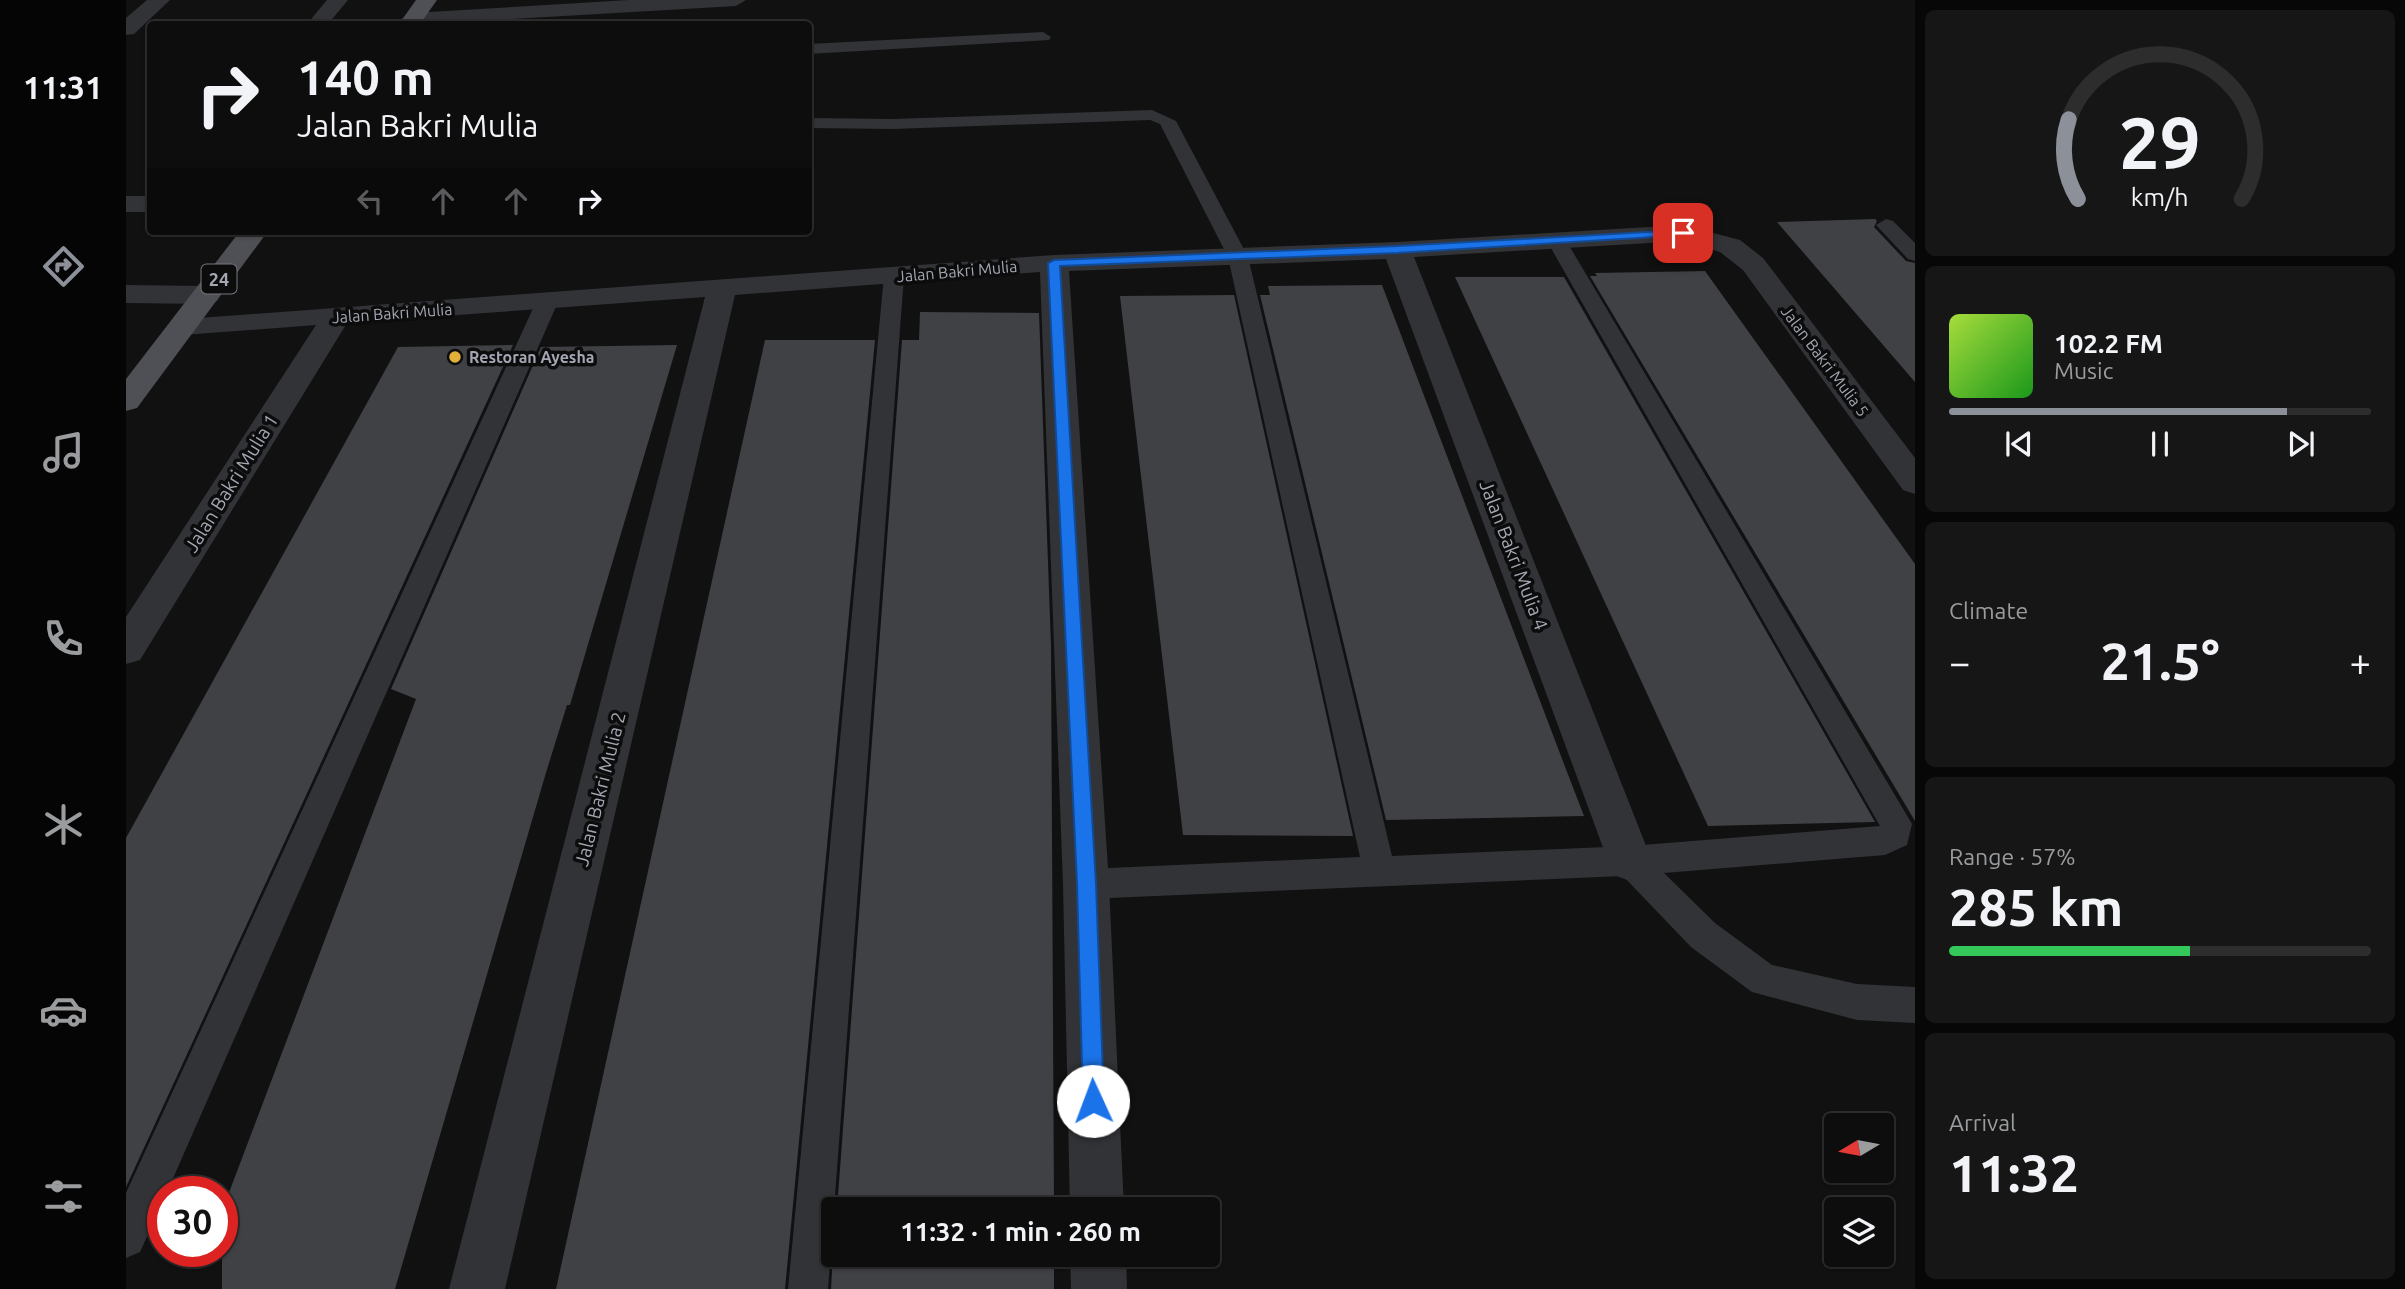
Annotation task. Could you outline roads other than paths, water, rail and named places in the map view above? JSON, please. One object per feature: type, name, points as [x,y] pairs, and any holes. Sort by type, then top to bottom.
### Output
[{"type":"main road","points":[[412,21],[427,0]]},
{"type":"main road","name":"24","points":[[126,401],[251,235]]},
{"type":"street","points":[[126,29],[160,0]]},
{"type":"street","points":[[320,21],[338,0]]},
{"type":"street","points":[[426,21],[736,0]]},
{"type":"street","points":[[126,204],[147,204]]},
{"type":"street","name":"Jalan Bakri Mulia","points":[[183,326],[547,302],[1054,263],[1397,250],[1683,233],[1730,246]]},
{"type":"street","name":"Jalan Bakri Mulia 5","points":[[1730,246],[1753,264],[1915,482]]},
{"type":"street","name":"Jalan Bakri Mulia 4","points":[[1397,250],[1630,861]]},
{"type":"street","points":[[1054,263],[1086,884],[1097,1197]]},
{"type":"street","name":"Jalan Bakri Mulia 2","points":[[477,1289],[722,288]]},
{"type":"street","points":[[126,294],[207,295]]},
{"type":"street","name":"Jalan Bakri Mulia 1","points":[[126,649],[336,317]]},
{"type":"street","points":[[1098,1267],[1099,1289]]},
{"type":"lane","points":[[812,49],[1043,37]]},
{"type":"lane","points":[[812,123],[893,124],[1158,116],[1167,121],[1238,257],[1379,869]]},
{"type":"lane","points":[[1886,225],[1915,255]]},
{"type":"lane","points":[[1086,884],[1379,869],[1630,861],[1885,840],[1896,835],[1896,824],[1557,241]]},
{"type":"lane","points":[[808,1289],[894,276]]},
{"type":"lane","points":[[126,1238],[547,302]]},
{"type":"lane","points":[[1630,861],[1703,935],[1764,980],[1857,1002],[1915,1005]]},
{"type":"place","name":"Restoran Ayesha","points":[[455,357]]}]
